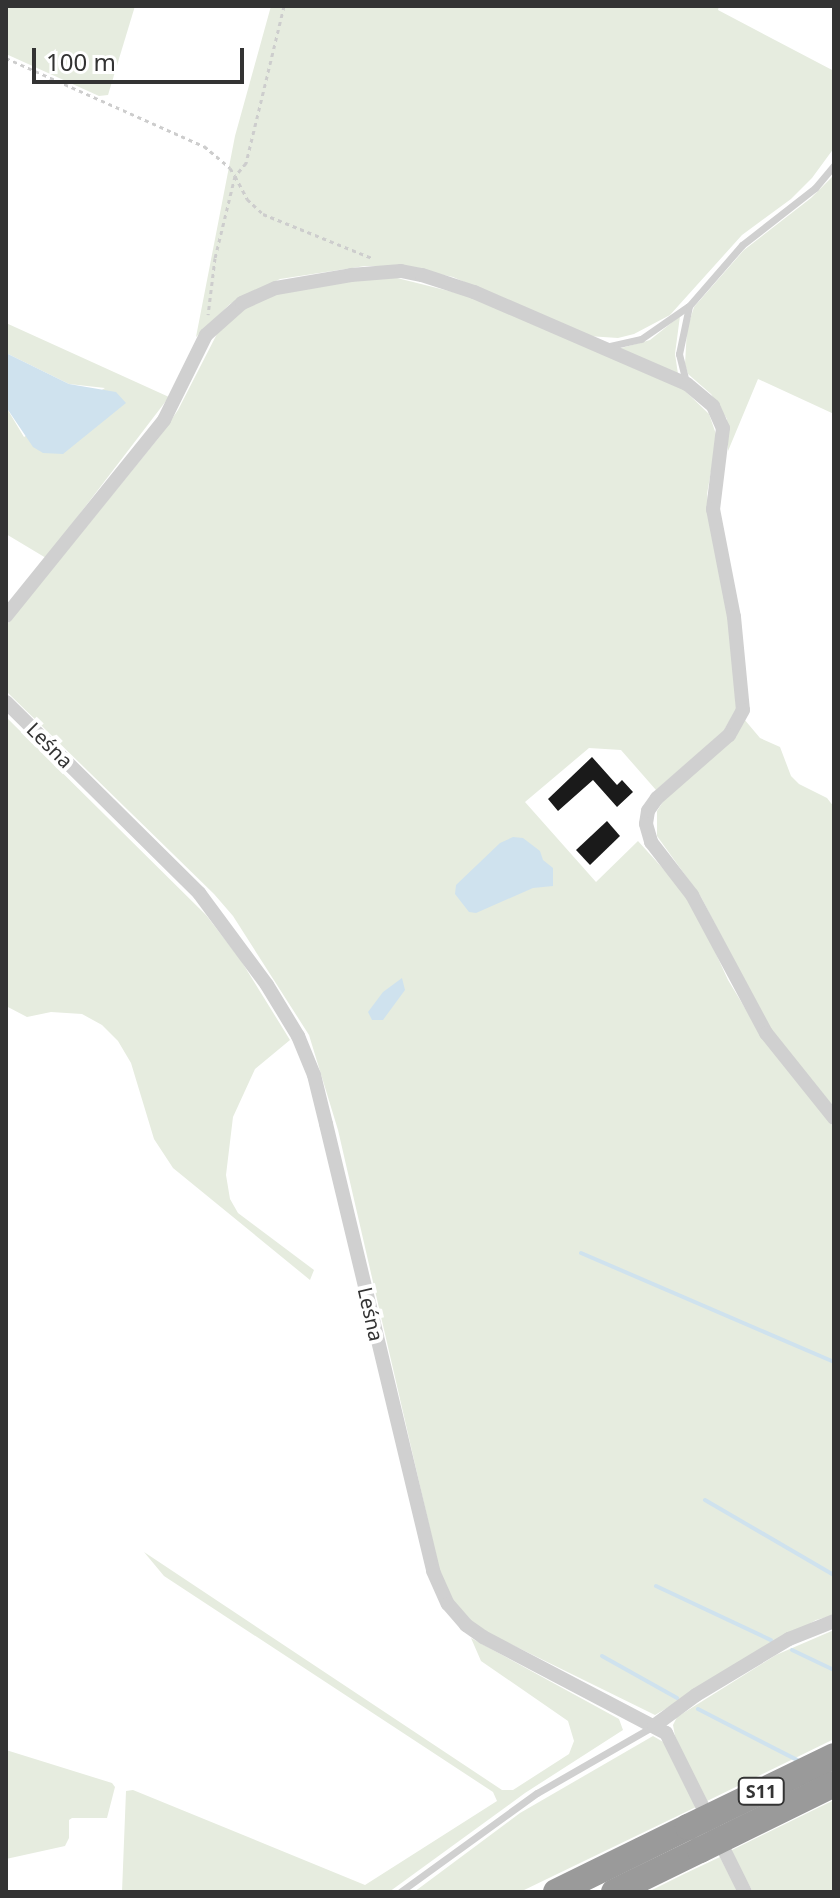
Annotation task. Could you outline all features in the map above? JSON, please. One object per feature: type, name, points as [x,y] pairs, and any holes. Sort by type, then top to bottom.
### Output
[{"type":"highway","name":"S11","points":[[614,1892],[694,1838],[834,1756]]},
{"type":"highway","name":"S11","points":[[556,1892],[834,1784]]},
{"type":"street","points":[[6,616],[164,420],[206,335],[242,303],[276,288],[316,279],[401,271],[474,292],[687,384],[713,406],[723,428],[713,509],[734,617],[743,710],[729,735],[657,798],[648,811],[646,824],[651,842],[692,895],[766,1033],[834,1118]]},
{"type":"street","name":"Leśna","points":[[6,702],[199,893],[267,985],[298,1036],[314,1075],[438,1589],[466,1625],[483,1637],[666,1733],[745,1892]]},
{"type":"street","points":[[654,1726],[696,1695],[789,1639],[834,1621]]},
{"type":"lane","points":[[602,347],[641,339],[689,306],[742,245],[815,188],[834,165]]},
{"type":"lane","points":[[687,384],[679,354],[689,306]]},
{"type":"lane","points":[[400,1892],[537,1793],[654,1726]]},
{"type":"path","points":[[206,335],[215,258],[235,176],[246,163],[284,6]]},
{"type":"path","points":[[6,58],[204,146],[225,162],[247,199],[263,214],[401,271]]},
{"type":"shaded area","points":[[6,6],[135,6],[108,95],[99,96],[6,54]]},
{"type":"shaded area","points":[[271,6],[719,6],[718,10],[834,71],[834,148],[812,178],[791,199],[742,235],[670,315],[634,334],[618,338],[588,336],[453,277],[400,266],[365,266],[280,279],[230,304],[196,337],[235,136]]},
{"type":"shaded area","points":[[834,175],[834,414],[758,379],[728,451],[727,419],[711,394],[688,374],[685,364],[687,329],[694,307],[744,250],[811,198]]},
{"type":"shaded area","points":[[393,277],[469,296],[682,388],[709,414],[717,437],[707,494],[728,612],[738,706],[723,732],[656,790],[621,750],[589,748],[525,802],[596,882],[638,841],[676,883],[700,919],[728,980],[763,1038],[834,1128],[834,1615],[816,1620],[655,1715],[494,1636],[474,1623],[456,1604],[443,1583],[438,1564],[338,1130],[309,1035],[233,916],[214,894],[6,691],[6,626],[160,436],[178,410],[219,330],[256,300],[319,283]]},
{"type":"shaded area","points":[[680,316],[675,354],[678,374],[618,349],[650,340]]},
{"type":"shaded area","points":[[6,323],[169,397],[46,558],[6,534],[6,407],[24,437],[105,388],[69,384],[6,353]]},
{"type":"shaded area","points":[[6,717],[206,915],[240,959],[290,1040],[255,1069],[233,1117],[226,1175],[230,1199],[238,1213],[314,1270],[310,1280],[173,1168],[154,1139],[131,1063],[118,1041],[102,1025],[82,1014],[51,1012],[27,1017],[6,1006]]},
{"type":"shaded area","points":[[744,719],[760,738],[780,747],[791,776],[799,784],[827,798],[834,807],[834,1109],[768,1026],[701,897],[657,836],[657,811],[668,794]]},
{"type":"shaded area","points":[[144,1552],[502,1790],[513,1790],[569,1754],[574,1741],[568,1721],[481,1661],[471,1638],[619,1719],[623,1730],[525,1793],[389,1892],[122,1892],[126,1791],[133,1790],[365,1885],[497,1801],[493,1792],[164,1576]]},
{"type":"shaded area","points":[[834,1630],[834,1739],[705,1802],[675,1736],[673,1725],[677,1717],[776,1655]]},
{"type":"shaded area","points":[[653,1736],[665,1743],[696,1807],[520,1892],[414,1892],[520,1813]]},
{"type":"shaded area","points":[[6,1750],[112,1783],[115,1787],[107,1818],[72,1818],[69,1820],[69,1838],[65,1846],[6,1859]]},
{"type":"shaded area","points":[[834,1800],[834,1892],[753,1892],[730,1851]]},
{"type":"shaded area","points":[[720,1857],[738,1892],[648,1892],[684,1874]]},
{"type":"water","points":[[6,353],[69,384],[116,392],[126,403],[63,454],[43,453],[33,447],[6,407]]},
{"type":"water","points":[[513,837],[523,838],[540,851],[543,860],[553,868],[553,886],[533,888],[476,913],[469,912],[455,894],[456,885],[500,843]]},
{"type":"water","points":[[402,978],[405,990],[383,1020],[372,1020],[368,1012],[383,992]]},
{"type":"building","points":[[592,757],[617,785],[622,780],[633,792],[617,807],[593,780],[558,811],[548,799]]},
{"type":"building","points":[[607,821],[620,836],[590,865],[576,850]]},
{"type":"waterway","points":[[581,1253],[834,1362]]},
{"type":"waterway","points":[[705,1500],[834,1575]]},
{"type":"waterway","points":[[656,1586],[771,1640]]},
{"type":"waterway","points":[[792,1650],[834,1670]]},
{"type":"waterway","points":[[602,1656],[677,1698]]},
{"type":"waterway","points":[[698,1709],[799,1761]]}]
